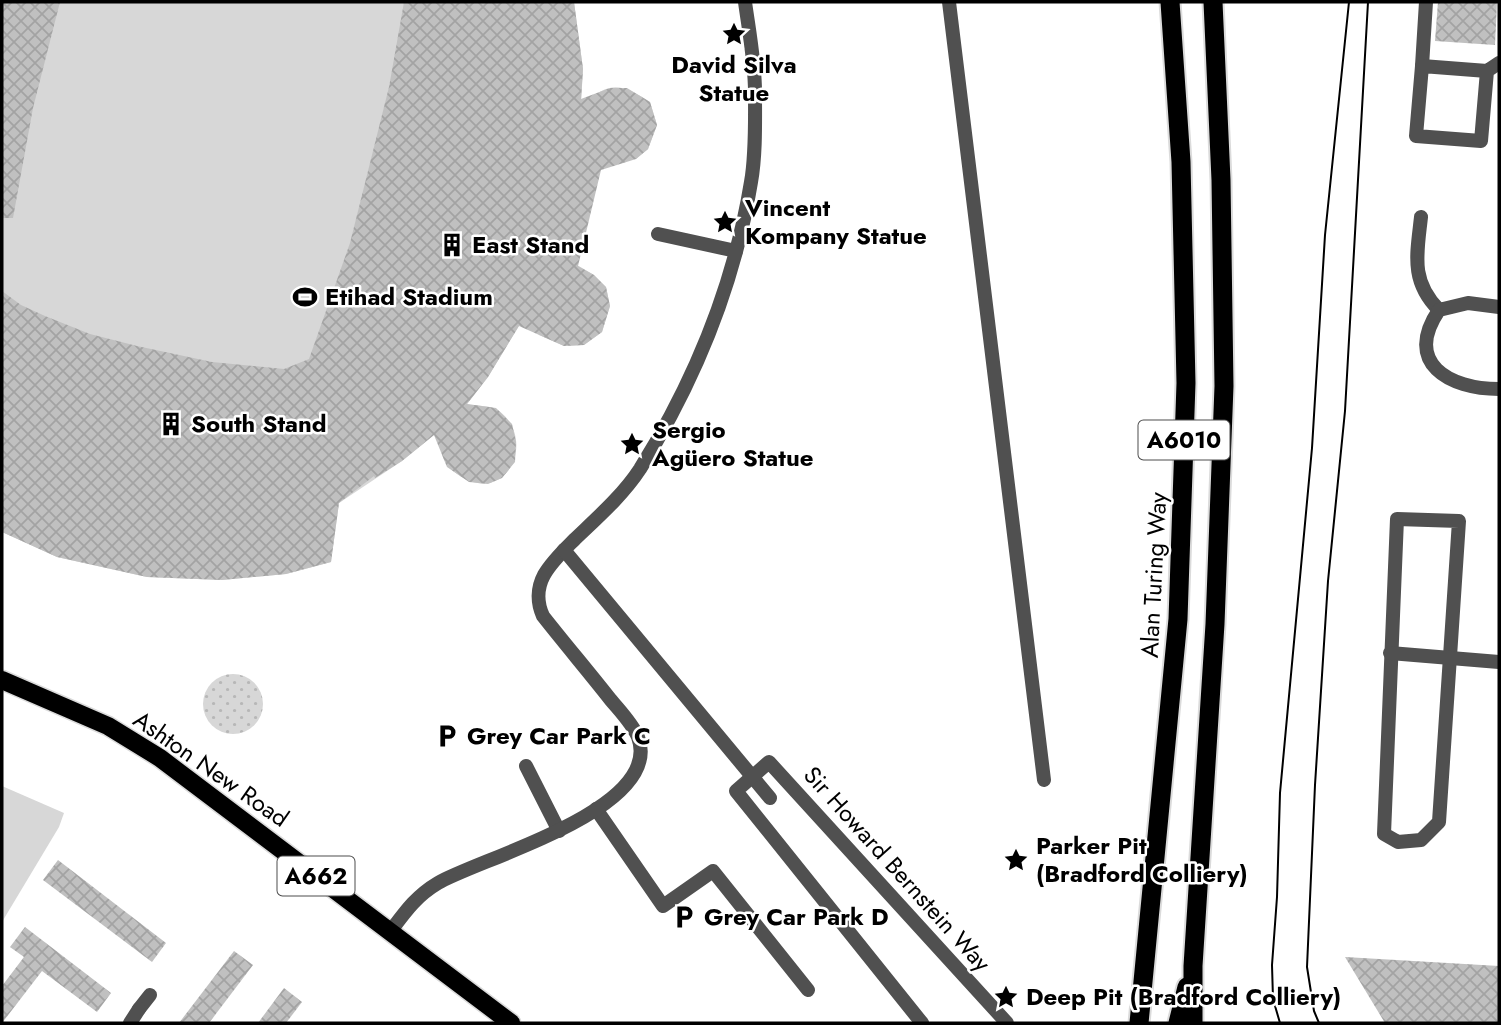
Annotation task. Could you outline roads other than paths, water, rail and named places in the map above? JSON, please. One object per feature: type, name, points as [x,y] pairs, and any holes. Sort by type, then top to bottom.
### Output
[{"type":"highway","name":"Alan Turing Way","points":[[1139,1023],[1178,619],[1186,397],[1181,162],[1171,2]]},
{"type":"highway","name":"A6010","points":[[1193,1023],[1192,966],[1215,624],[1223,386],[1221,180],[1213,2]]},
{"type":"highway","points":[[1178,1023],[1192,966]]},
{"type":"main road","name":"Ashton New Road","points":[[2,680],[108,726],[160,758],[511,1023]]},
{"type":"street","points":[[390,932],[420,894],[441,881],[559,831],[624,789],[639,768],[638,738],[619,710],[543,616],[540,610],[539,588],[543,576],[564,551],[612,503],[639,471],[694,370],[723,301],[752,180],[755,89],[745,2]]},
{"type":"street","points":[[949,2],[1044,780]]},
{"type":"street","points":[[1422,66],[1493,67],[1481,141],[1416,136],[1426,2]]},
{"type":"street","points":[[1421,217],[1416,257],[1418,280],[1427,298],[1439,310]]},
{"type":"street","points":[[658,234],[736,251]]},
{"type":"street","points":[[1499,307],[1468,303],[1439,310],[1428,327],[1425,344],[1432,365],[1453,382],[1479,389],[1499,389]]},
{"type":"street","points":[[1397,519],[1459,521],[1448,657],[1439,821],[1421,840],[1398,842],[1384,834],[1397,519]]},
{"type":"street","name":"Sir Howard Bernstein Way","points":[[564,551],[770,798]]},
{"type":"street","points":[[1390,653],[1499,662]]},
{"type":"street","name":"Sir Howard Bernstein Way","points":[[752,777],[769,762],[1007,1023]]},
{"type":"street","points":[[526,766],[559,831]]},
{"type":"street","points":[[752,777],[736,791],[922,1023]]},
{"type":"street","points":[[596,809],[663,906],[713,871],[808,990]]},
{"type":"street","points":[[130,1023],[150,995]]},
{"type":"tram line","points":[[1280,1023],[1273,999],[1272,965],[1280,793],[1312,448],[1325,235],[1349,2]]},
{"type":"tram line","points":[[1319,1023],[1314,1011],[1307,967],[1315,785],[1328,581],[1345,411],[1368,2]]},
{"type":"place","name":"David Silva Statue","points":[[734,34]]},
{"type":"place","name":"Vincent Kompany Statue","points":[[725,222]]},
{"type":"place","name":"East Stand","points":[[452,245]]},
{"type":"place","name":"Etihad Stadium","points":[[305,297]]},
{"type":"place","name":"South Stand","points":[[171,424]]},
{"type":"place","name":"Sergio Agüero Statue","points":[[632,444]]},
{"type":"place","name":"Grey Car Park C","points":[[447,736]]},
{"type":"place","name":"Parker Pit (Bradford Colliery)","points":[[1016,860]]},
{"type":"place","name":"Grey Car Park D","points":[[684,917]]},
{"type":"place","name":"Deep Pit (Bradford Colliery)","points":[[1006,997]]}]
